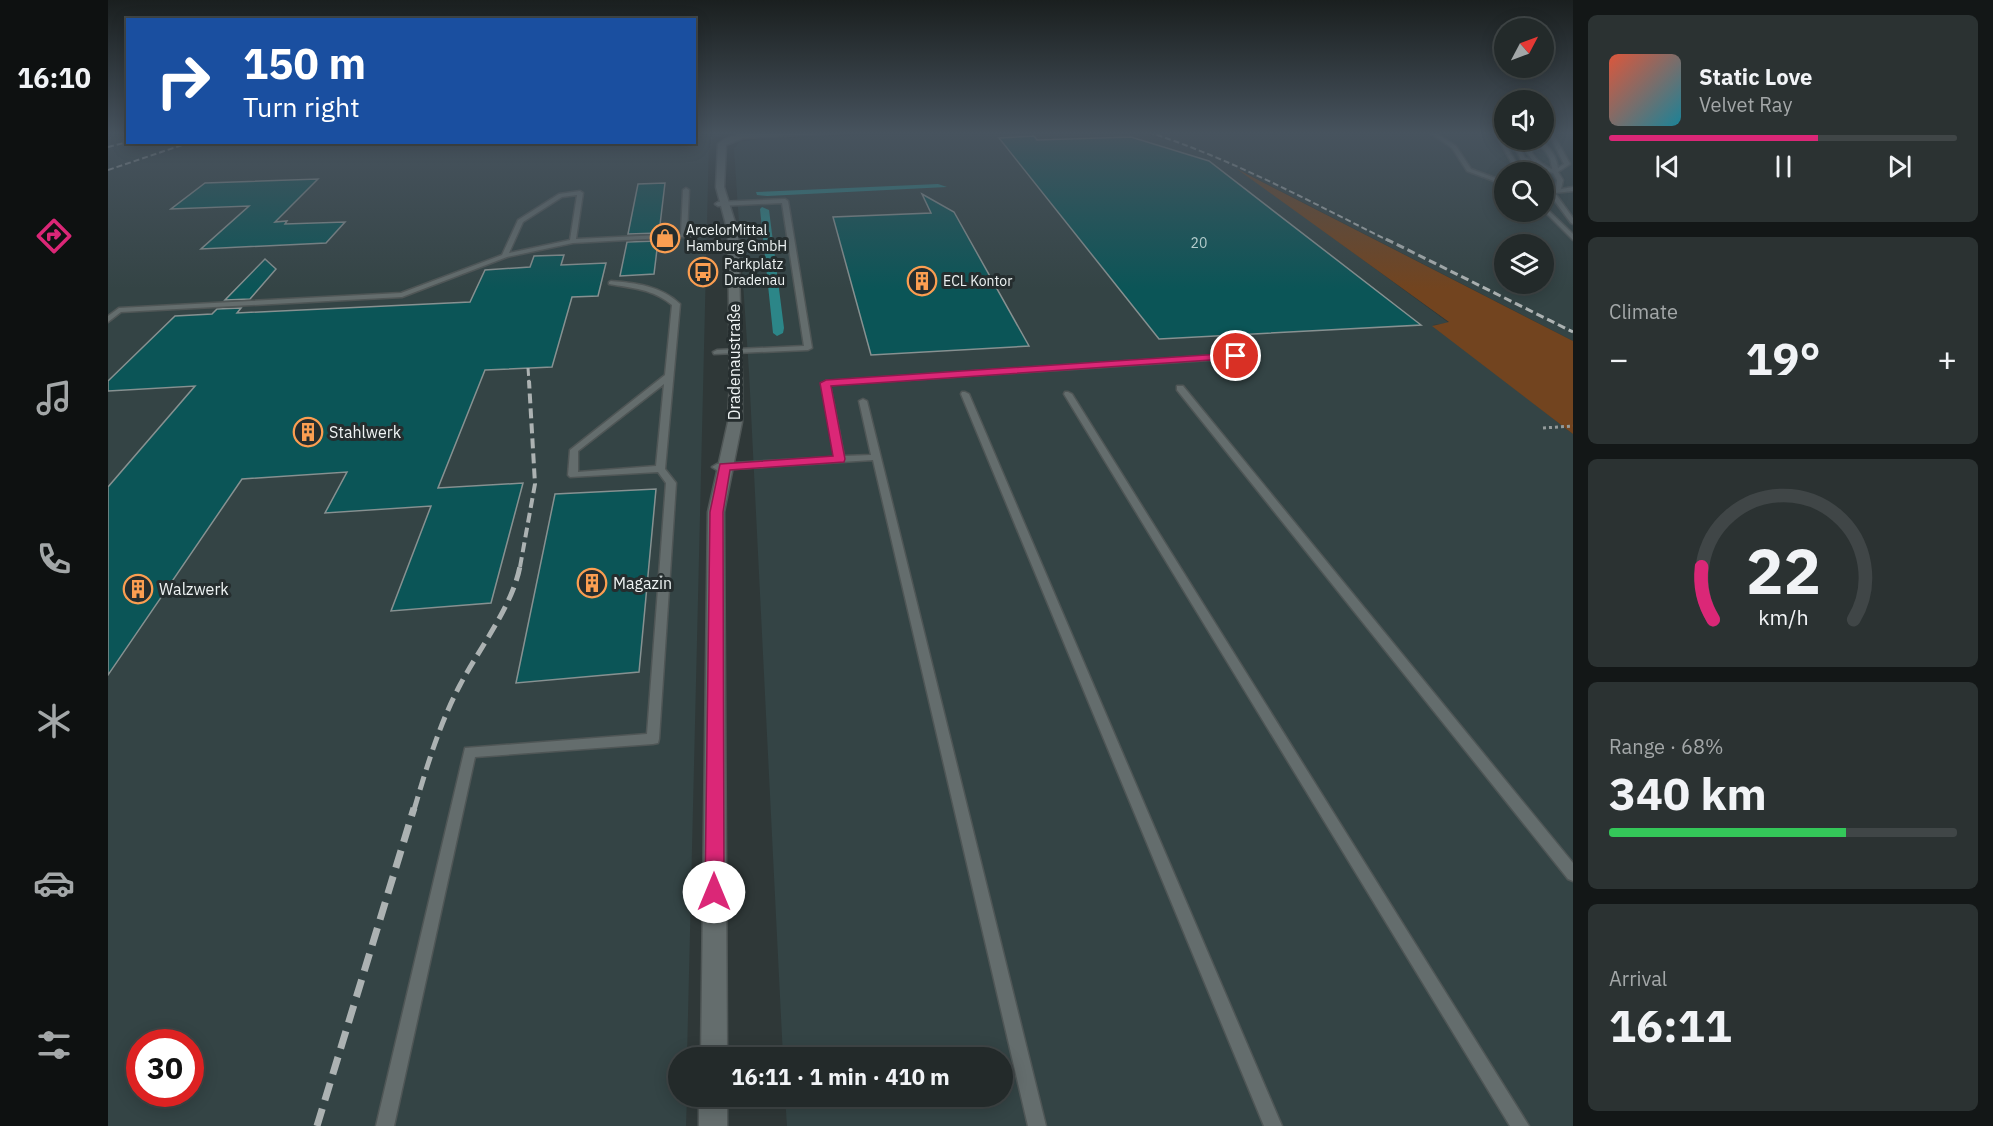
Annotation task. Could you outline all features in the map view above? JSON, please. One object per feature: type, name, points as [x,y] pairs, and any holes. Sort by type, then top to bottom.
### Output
[{"type":"street","name":"Dradenaustraße","points":[[714,1047],[716,512],[721,467],[735,422],[733,232],[722,204],[720,185]]},
{"type":"street","points":[[713,1107],[713,1126]]},
{"type":"lane","points":[[1558,189],[1559,185]]},
{"type":"lane","points":[[1573,189],[1558,189],[1551,192],[1573,222]]},
{"type":"lane","points":[[684,236],[686,190]]},
{"type":"lane","points":[[505,256],[520,221],[561,195],[580,193],[573,242]]},
{"type":"lane","points":[[717,352],[808,348],[785,201],[722,204]]},
{"type":"lane","points":[[1554,218],[1573,238]]},
{"type":"lane","points":[[108,320],[119,310],[402,295],[505,256],[573,242],[716,234]]},
{"type":"lane","points":[[385,1126],[470,752],[653,740],[671,483],[660,469],[676,304],[666,294],[651,289],[611,283]]},
{"type":"lane","points":[[840,459],[826,383],[1236,356]]},
{"type":"lane","points":[[660,469],[573,475],[574,450],[669,376]]},
{"type":"lane","points":[[1180,388],[1573,874]]},
{"type":"lane","points":[[965,394],[1273,1126]]},
{"type":"lane","points":[[1068,394],[1520,1126]]},
{"type":"lane","points":[[863,400],[1037,1126]]},
{"type":"lane","points":[[721,467],[877,457]]},
{"type":"path","points":[[1543,428],[1573,426]]},
{"type":"shaded area","name":"ArcelorMittal Hamburg GmbH","points":[[108,185],[708,185],[687,1047],[668,1047],[668,1107],[687,1107],[686,1126],[108,1126]]},
{"type":"shaded area","points":[[736,185],[1260,185],[1449,323],[1433,325],[1573,434],[1573,1126],[787,1126],[786,1107],[1013,1107],[1013,1047],[783,1047],[749,372]]},
{"type":"shaded area","points":[[1259,185],[1267,185],[1573,341],[1573,434],[1432,326],[1449,322]]},
{"type":"shaded area","points":[[1268,185],[1494,185],[1494,222],[1554,222],[1554,185],[1573,185],[1573,341]]},
{"type":"water","points":[[926,185],[947,187],[767,196],[757,195],[756,192]]},
{"type":"water","points":[[762,207],[769,210],[784,328],[783,333],[777,336],[773,333],[760,209]]},
{"type":"building","points":[[203,185],[312,185],[275,222],[287,221],[285,224],[345,222],[326,243],[201,249],[249,206],[171,209]]},
{"type":"building","points":[[638,185],[665,185],[659,233],[628,234]]},
{"type":"building","points":[[1036,185],[1239,185],[1421,325],[1159,339]]},
{"type":"building","name":"ECL Kontor","points":[[922,194],[954,212],[1029,346],[871,355],[833,217],[931,213]]},
{"type":"building","points":[[658,241],[654,274],[620,276],[627,242]]},
{"type":"building","name":"Stahlwerk","points":[[564,255],[561,265],[606,263],[598,296],[572,297],[552,367],[485,370],[438,488],[523,483],[491,603],[391,611],[431,506],[325,513],[347,472],[242,479],[108,675],[108,487],[195,386],[108,391],[108,381],[175,316],[212,314],[217,309],[241,308],[237,313],[470,302],[485,270],[530,267],[534,256]]},
{"type":"building","points":[[265,259],[276,269],[250,299],[225,300]]},
{"type":"building","name":"Magazin","points":[[656,489],[639,672],[516,683],[555,494]]},
{"type":"railway","points":[[1275,185],[1389,241]]},
{"type":"railway","points":[[1386,239],[1573,332]]},
{"type":"railway","points":[[528,368],[529,382]]},
{"type":"railway","points":[[520,567],[535,484],[529,381]]},
{"type":"railway","points":[[414,810],[446,715],[460,685],[503,611],[520,566]]},
{"type":"railway","points":[[317,1126],[414,808]]},
{"type":"place","name":"ArcelorMittal Hamburg GmbH","points":[[665,238]]},
{"type":"place","name":"Parkplatz Dradenau","points":[[703,272]]},
{"type":"place","name":"ECL Kontor","points":[[922,281]]},
{"type":"place","name":"Stahlwerk","points":[[308,432]]},
{"type":"place","name":"Magazin","points":[[592,583]]},
{"type":"place","name":"Walzwerk","points":[[138,589]]},
{"type":"route","points":[[714,892],[716,512],[725,467],[840,459],[826,383],[1236,356]]}]
